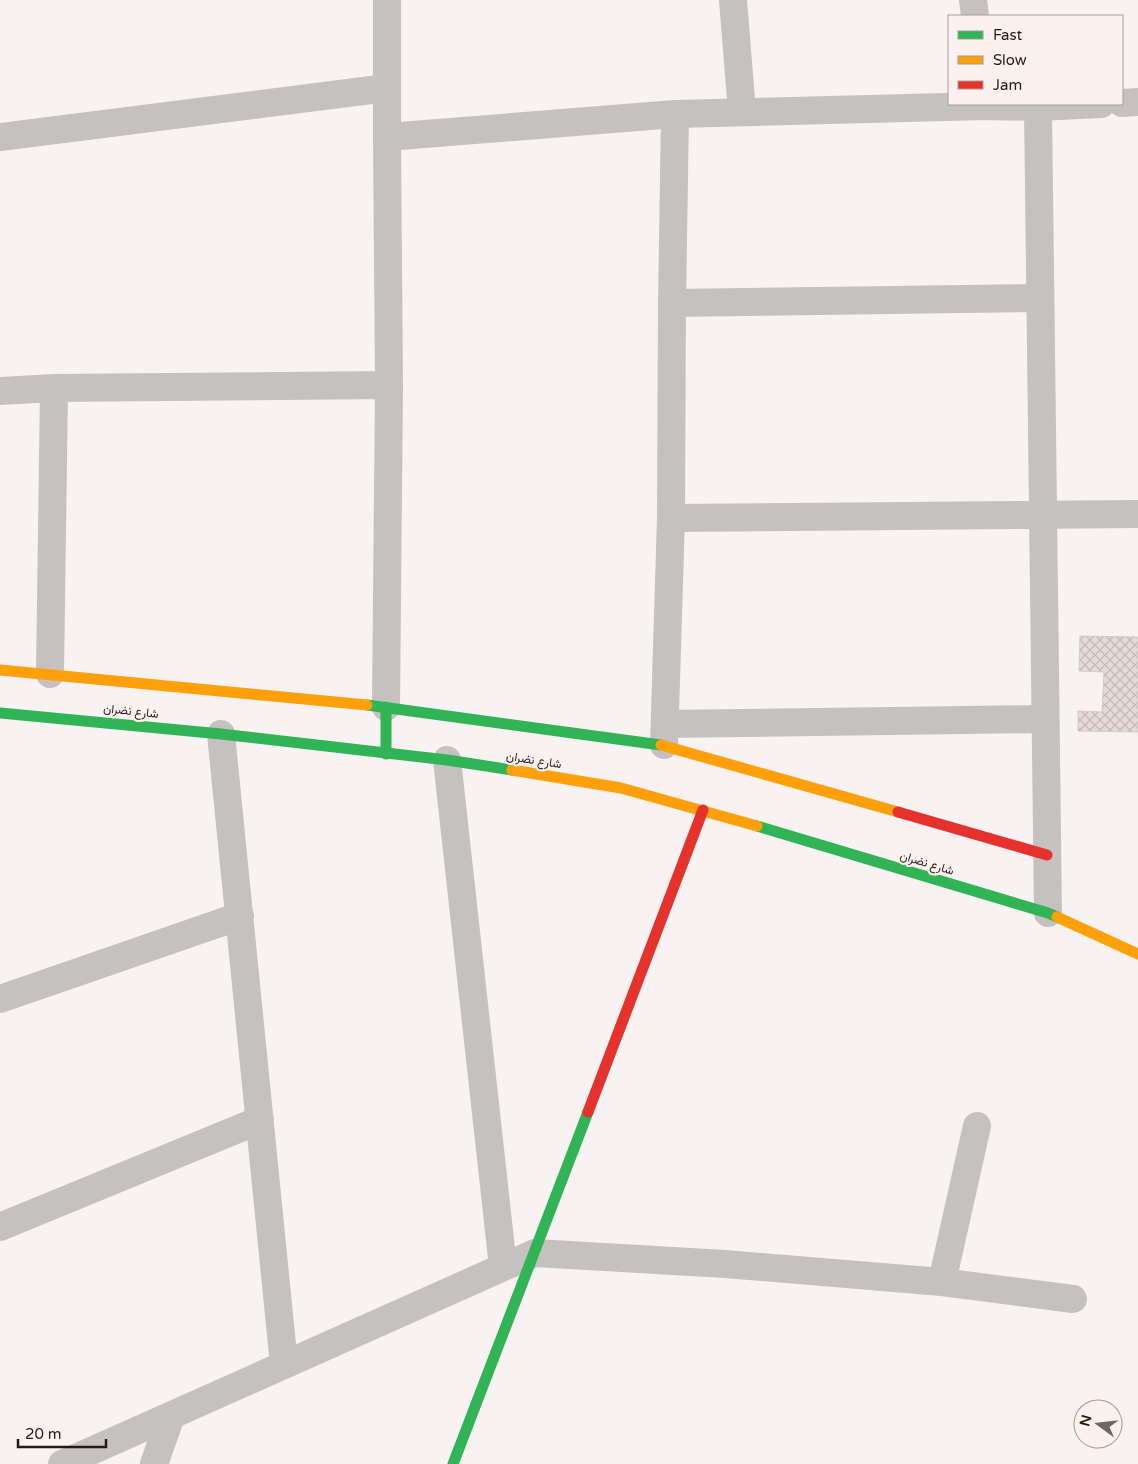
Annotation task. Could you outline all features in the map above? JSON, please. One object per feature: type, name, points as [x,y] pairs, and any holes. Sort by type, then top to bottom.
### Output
[{"type":"street","points":[[386,754],[389,385],[387,0]]},
{"type":"street","points":[[733,0],[742,112]]},
{"type":"street","points":[[973,0],[975,15]]},
{"type":"street","points":[[0,137],[387,88]]},
{"type":"street","points":[[1123,103],[1138,102]]},
{"type":"street","points":[[387,137],[675,114],[983,105],[1038,107],[1080,105]]},
{"type":"street","points":[[1038,107],[1048,913]]},
{"type":"street","points":[[664,734],[671,518],[675,114]]},
{"type":"street","points":[[672,303],[1040,298]]},
{"type":"street","points":[[0,391],[54,388],[389,385]]},
{"type":"street","points":[[50,674],[54,388]]},
{"type":"street","points":[[671,518],[1138,514]]},
{"type":"street","points":[[0,670],[664,734],[1045,719]]},
{"type":"street","name":"شارع نضران","points":[[0,713],[221,734],[447,760],[621,788],[703,810],[1048,913],[1138,954]]},
{"type":"street","points":[[221,734],[284,1365]]},
{"type":"street","points":[[664,734],[1047,855]]},
{"type":"street","points":[[447,760],[503,1267]]},
{"type":"street","points":[[453,1464],[703,810]]},
{"type":"street","points":[[0,1000],[240,916]]},
{"type":"street","points":[[0,1227],[260,1120]]},
{"type":"street","points":[[942,1282],[977,1126]]},
{"type":"street","points":[[62,1464],[534,1253],[725,1264],[942,1282],[1074,1299]]},
{"type":"street","points":[[154,1464],[171,1416]]},
{"type":"building","points":[[1080,636],[1138,637],[1138,732],[1078,731],[1078,711],[1102,712],[1104,672],[1079,671]]},
{"type":"traffic: fast","points":[[367,705],[661,745]]},
{"type":"traffic: fast","points":[[386,707],[386,754]]},
{"type":"traffic: fast","points":[[0,713],[221,734],[447,760],[512,770]]},
{"type":"traffic: fast","points":[[757,826],[1057,917]]},
{"type":"traffic: fast","points":[[453,1464],[588,1112]]},
{"type":"traffic: slow","points":[[0,670],[367,705]]},
{"type":"traffic: slow","points":[[661,745],[898,812]]},
{"type":"traffic: slow","points":[[512,770],[621,788],[757,826]]},
{"type":"traffic: slow","points":[[1057,917],[1138,954]]},
{"type":"traffic: jam","points":[[588,1112],[703,810]]},
{"type":"traffic: jam","points":[[898,812],[1047,855]]}]
